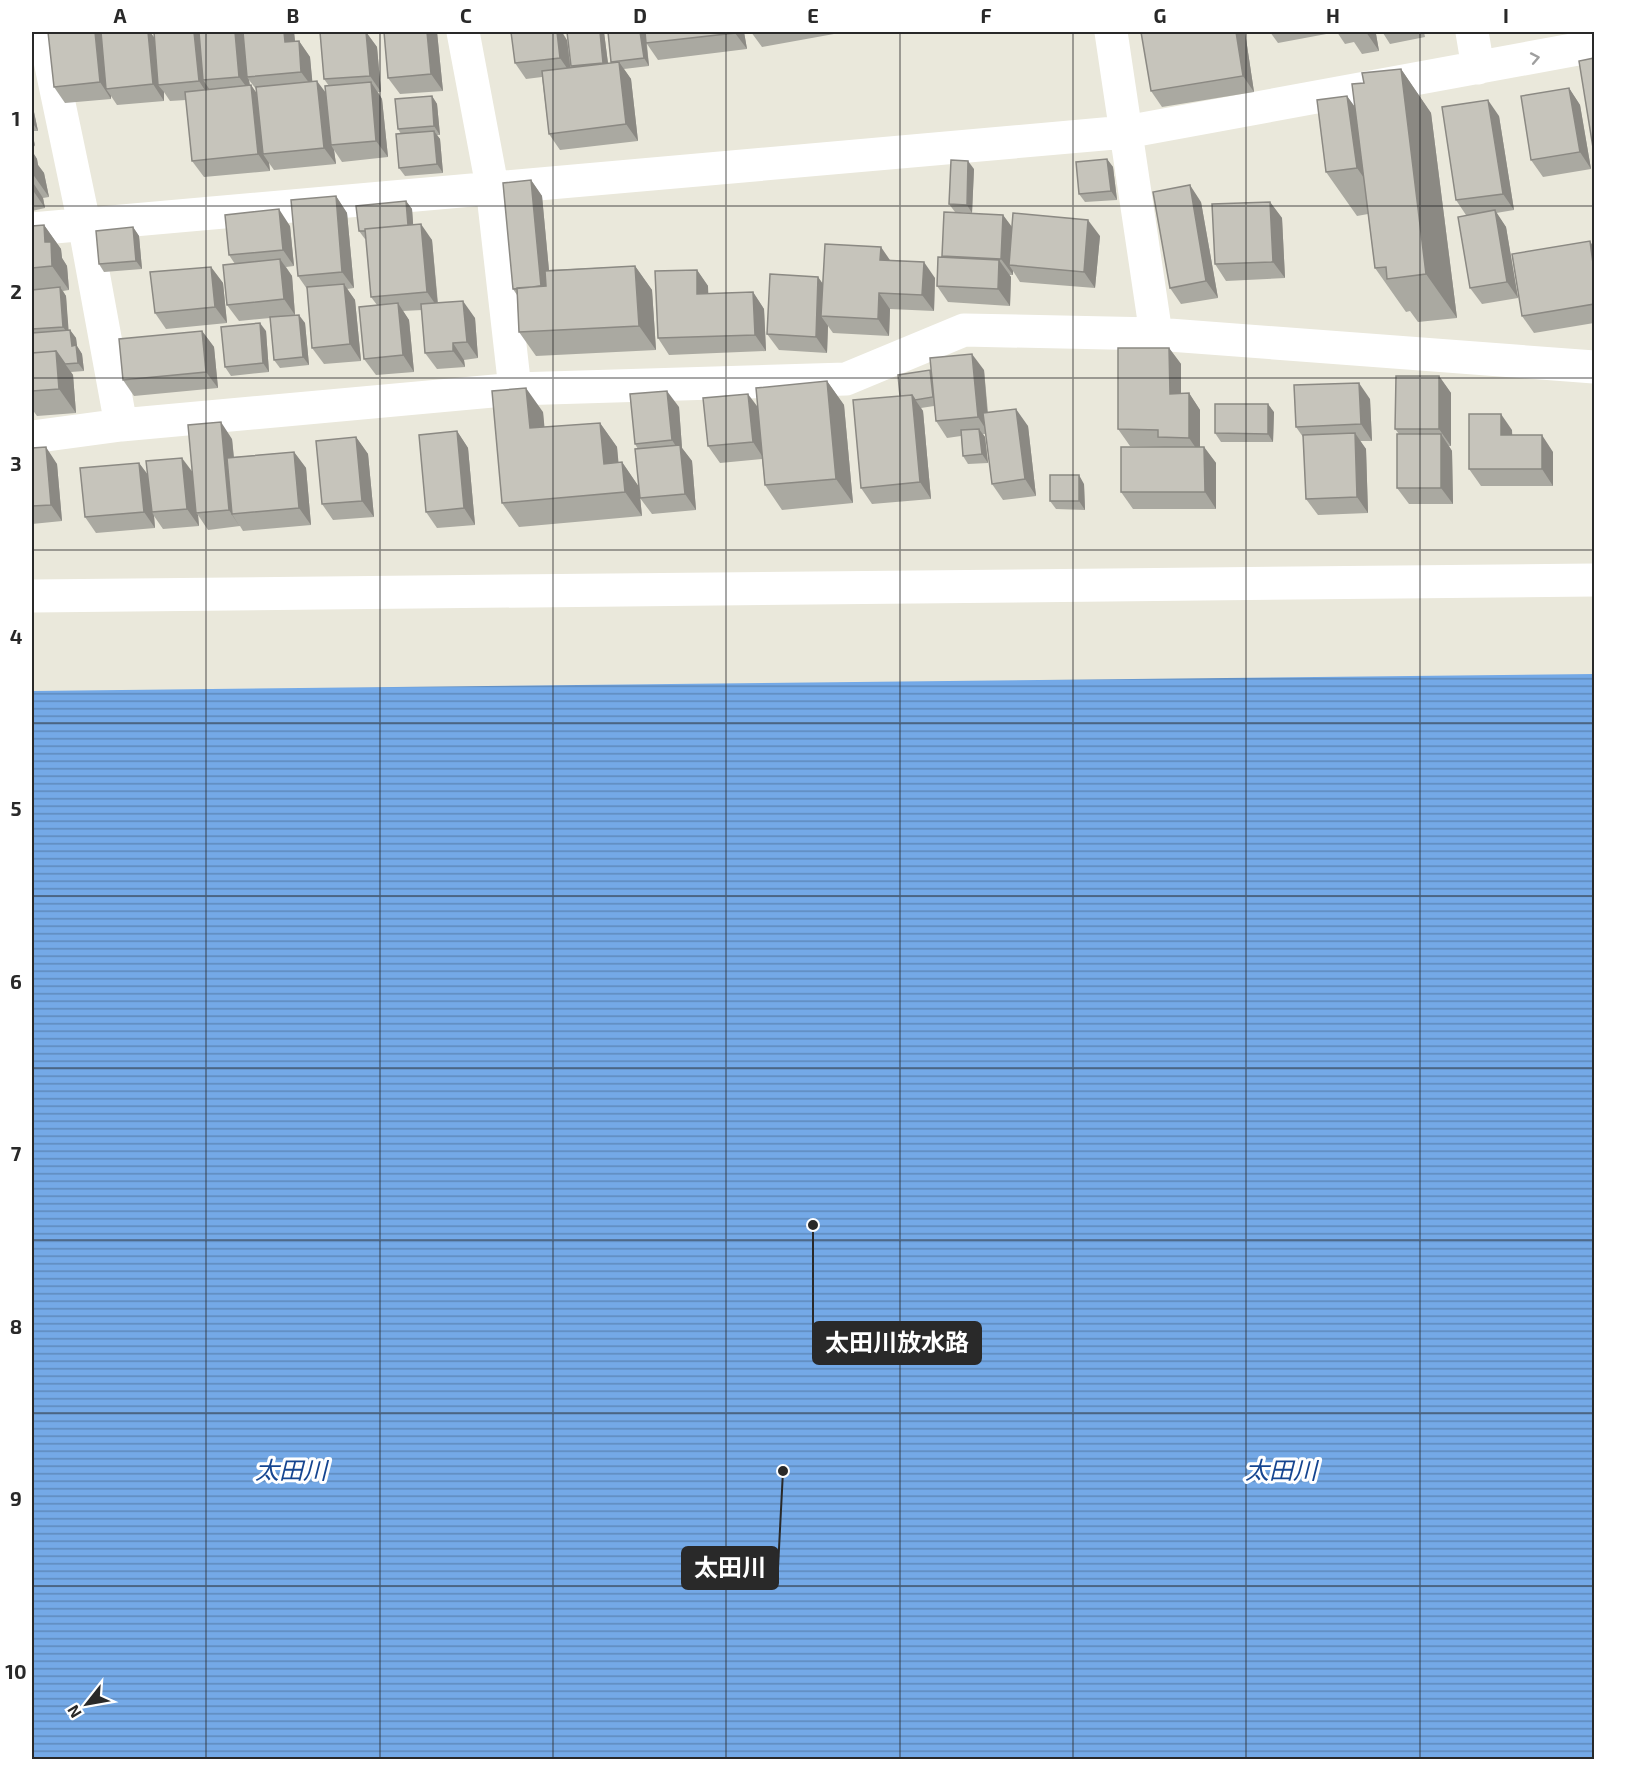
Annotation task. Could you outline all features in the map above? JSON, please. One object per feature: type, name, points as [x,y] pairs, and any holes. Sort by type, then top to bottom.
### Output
[{"type":"street","points":[[44,32],[84,223],[121,425]]},
{"type":"street","points":[[463,32],[492,186],[515,389]]},
{"type":"street","points":[[1111,32],[1156,334]]},
{"type":"street","points":[[1472,32],[1478,68]]},
{"type":"street","points":[[32,228],[1126,132],[1594,46]]},
{"type":"street","points":[[32,437],[121,425],[515,389],[846,379],[964,330],[1156,334],[1594,367]]},
{"type":"street","points":[[32,596],[1594,580]]},
{"type":"water","points":[[1594,674],[1594,1759],[32,1759],[32,691]]},
{"type":"building","points":[[48,32],[95,32],[100,82],[54,87]]},
{"type":"building","points":[[101,32],[148,32],[153,84],[106,89]]},
{"type":"building","points":[[154,32],[194,32],[199,81],[158,85]]},
{"type":"building","points":[[199,32],[235,32],[239,77],[203,80]]},
{"type":"building","points":[[243,32],[284,32],[285,42],[299,41],[301,72],[247,77]]},
{"type":"building","points":[[320,32],[366,32],[370,76],[324,79]]},
{"type":"building","points":[[384,32],[427,32],[431,74],[388,78]]},
{"type":"building","points":[[511,32],[557,32],[560,58],[515,63]]},
{"type":"building","points":[[567,32],[600,32],[603,63],[571,66]]},
{"type":"building","points":[[608,32],[640,32],[644,58],[611,62]]},
{"type":"building","points":[[645,32],[735,32],[735,33],[646,43]]},
{"type":"building","points":[[1141,32],[1236,32],[1243,76],[1151,91]]},
{"type":"building","points":[[1594,58],[1594,154],[1579,61]]},
{"type":"building","points":[[619,62],[626,124],[549,134],[542,71]]},
{"type":"building","points":[[1401,69],[1426,274],[1387,279],[1386,267],[1375,268],[1352,84],[1364,83],[1362,73]]},
{"type":"building","points":[[317,81],[324,148],[263,154],[256,87]]},
{"type":"building","points":[[371,82],[376,141],[331,145],[325,86]]},
{"type":"building","points":[[251,85],[258,154],[192,161],[185,92]]},
{"type":"building","points":[[1569,88],[1580,152],[1531,160],[1521,96]]},
{"type":"building","points":[[432,96],[434,126],[398,129],[395,99]]},
{"type":"building","points":[[1347,96],[1357,168],[1326,172],[1317,100]]},
{"type":"building","points":[[1488,100],[1503,194],[1456,200],[1442,107]]},
{"type":"building","points":[[434,131],[437,164],[399,168],[396,134]]},
{"type":"building","points":[[1107,159],[1111,191],[1079,194],[1076,162]]},
{"type":"building","points":[[951,160],[968,161],[967,205],[949,204]]},
{"type":"building","points":[[531,180],[541,286],[513,289],[503,183]]},
{"type":"building","points":[[1190,185],[1206,281],[1170,288],[1153,192]]},
{"type":"building","points":[[336,196],[342,272],[298,276],[291,200]]},
{"type":"building","points":[[406,201],[408,225],[359,231],[356,206]]},
{"type":"building","points":[[1270,202],[1273,262],[1215,264],[1212,204]]},
{"type":"building","points":[[279,209],[283,250],[229,255],[225,215]]},
{"type":"building","points":[[1495,210],[1507,282],[1470,288],[1458,217]]},
{"type":"building","points":[[944,212],[1003,215],[1001,259],[942,256]]},
{"type":"building","points":[[1013,213],[1088,220],[1084,272],[1009,265]]},
{"type":"building","points":[[421,224],[427,292],[371,297],[365,229]]},
{"type":"building","points":[[44,225],[45,242],[51,242],[52,266],[32,268],[32,226]]},
{"type":"building","points":[[133,227],[136,261],[99,264],[96,231]]},
{"type":"building","points":[[1590,241],[1594,271],[1594,304],[1522,316],[1512,254]]},
{"type":"building","points":[[825,244],[881,247],[880,260],[924,262],[922,295],[879,293],[878,319],[821,316]]},
{"type":"building","points":[[938,257],[999,260],[998,289],[937,286]]},
{"type":"building","points":[[280,259],[284,299],[227,305],[223,265]]},
{"type":"building","points":[[635,266],[639,326],[519,332],[517,288],[546,286],[545,271]]},
{"type":"building","points":[[211,267],[215,307],[155,313],[150,272]]},
{"type":"building","points":[[697,270],[697,294],[753,292],[755,335],[658,338],[655,271]]},
{"type":"building","points":[[770,274],[818,277],[816,337],[767,334]]},
{"type":"building","points":[[344,284],[350,344],[312,348],[307,287]]},
{"type":"building","points":[[60,287],[63,327],[32,329],[32,290]]},
{"type":"building","points":[[463,301],[467,342],[453,343],[453,351],[425,353],[421,304]]},
{"type":"building","points":[[398,303],[403,355],[364,359],[359,307]]},
{"type":"building","points":[[299,315],[303,357],[274,360],[270,317]]},
{"type":"building","points":[[260,323],[263,363],[225,367],[221,327]]},
{"type":"building","points":[[70,330],[72,346],[76,345],[78,363],[65,364],[56,351],[32,353],[32,333]]},
{"type":"building","points":[[202,331],[206,372],[123,380],[119,339]]},
{"type":"building","points":[[1118,348],[1169,348],[1170,394],[1189,393],[1189,438],[1158,437],[1158,430],[1118,429]]},
{"type":"building","points":[[56,351],[59,389],[32,391],[32,353]]},
{"type":"building","points":[[972,354],[978,417],[936,421],[930,358]]},
{"type":"building","points":[[930,370],[933,397],[915,400],[912,395],[900,396],[898,375]]},
{"type":"building","points":[[1396,376],[1439,376],[1439,429],[1395,429]]},
{"type":"building","points":[[827,381],[836,479],[765,485],[756,388]]},
{"type":"building","points":[[1359,383],[1361,424],[1296,427],[1294,385]]},
{"type":"building","points":[[526,388],[530,428],[600,423],[604,464],[622,462],[625,492],[502,503],[492,391]]},
{"type":"building","points":[[667,391],[672,440],[635,444],[630,394]]},
{"type":"building","points":[[748,394],[753,442],[708,446],[703,398]]},
{"type":"building","points":[[912,395],[920,482],[861,488],[853,400]]},
{"type":"building","points":[[1215,404],[1268,404],[1268,434],[1215,433]]},
{"type":"building","points":[[1016,409],[1025,479],[992,484],[983,413]]},
{"type":"building","points":[[1469,414],[1501,414],[1501,435],[1542,435],[1542,469],[1469,469]]},
{"type":"building","points":[[221,422],[229,510],[196,513],[188,425]]},
{"type":"building","points":[[979,429],[982,454],[963,456],[961,430]]},
{"type":"building","points":[[457,431],[464,508],[426,512],[419,435]]},
{"type":"building","points":[[1355,433],[1357,497],[1306,499],[1303,435]]},
{"type":"building","points":[[1397,434],[1441,434],[1441,488],[1397,488]]},
{"type":"building","points":[[356,437],[362,501],[322,504],[316,441]]},
{"type":"building","points":[[680,445],[685,494],[640,498],[635,449]]},
{"type":"building","points":[[46,447],[51,505],[32,506],[32,448]]},
{"type":"building","points":[[1121,447],[1204,447],[1205,492],[1121,492]]},
{"type":"building","points":[[294,452],[299,508],[232,514],[227,458]]},
{"type":"building","points":[[182,458],[187,509],[152,512],[146,461]]},
{"type":"building","points":[[139,463],[144,512],[85,517],[80,468]]},
{"type":"building","points":[[1050,475],[1079,475],[1079,501],[1050,501]]},
{"type":"place","name":"太田川放水路","points":[[813,1225]]},
{"type":"place","name":"太田川","points":[[783,1471]]}]
